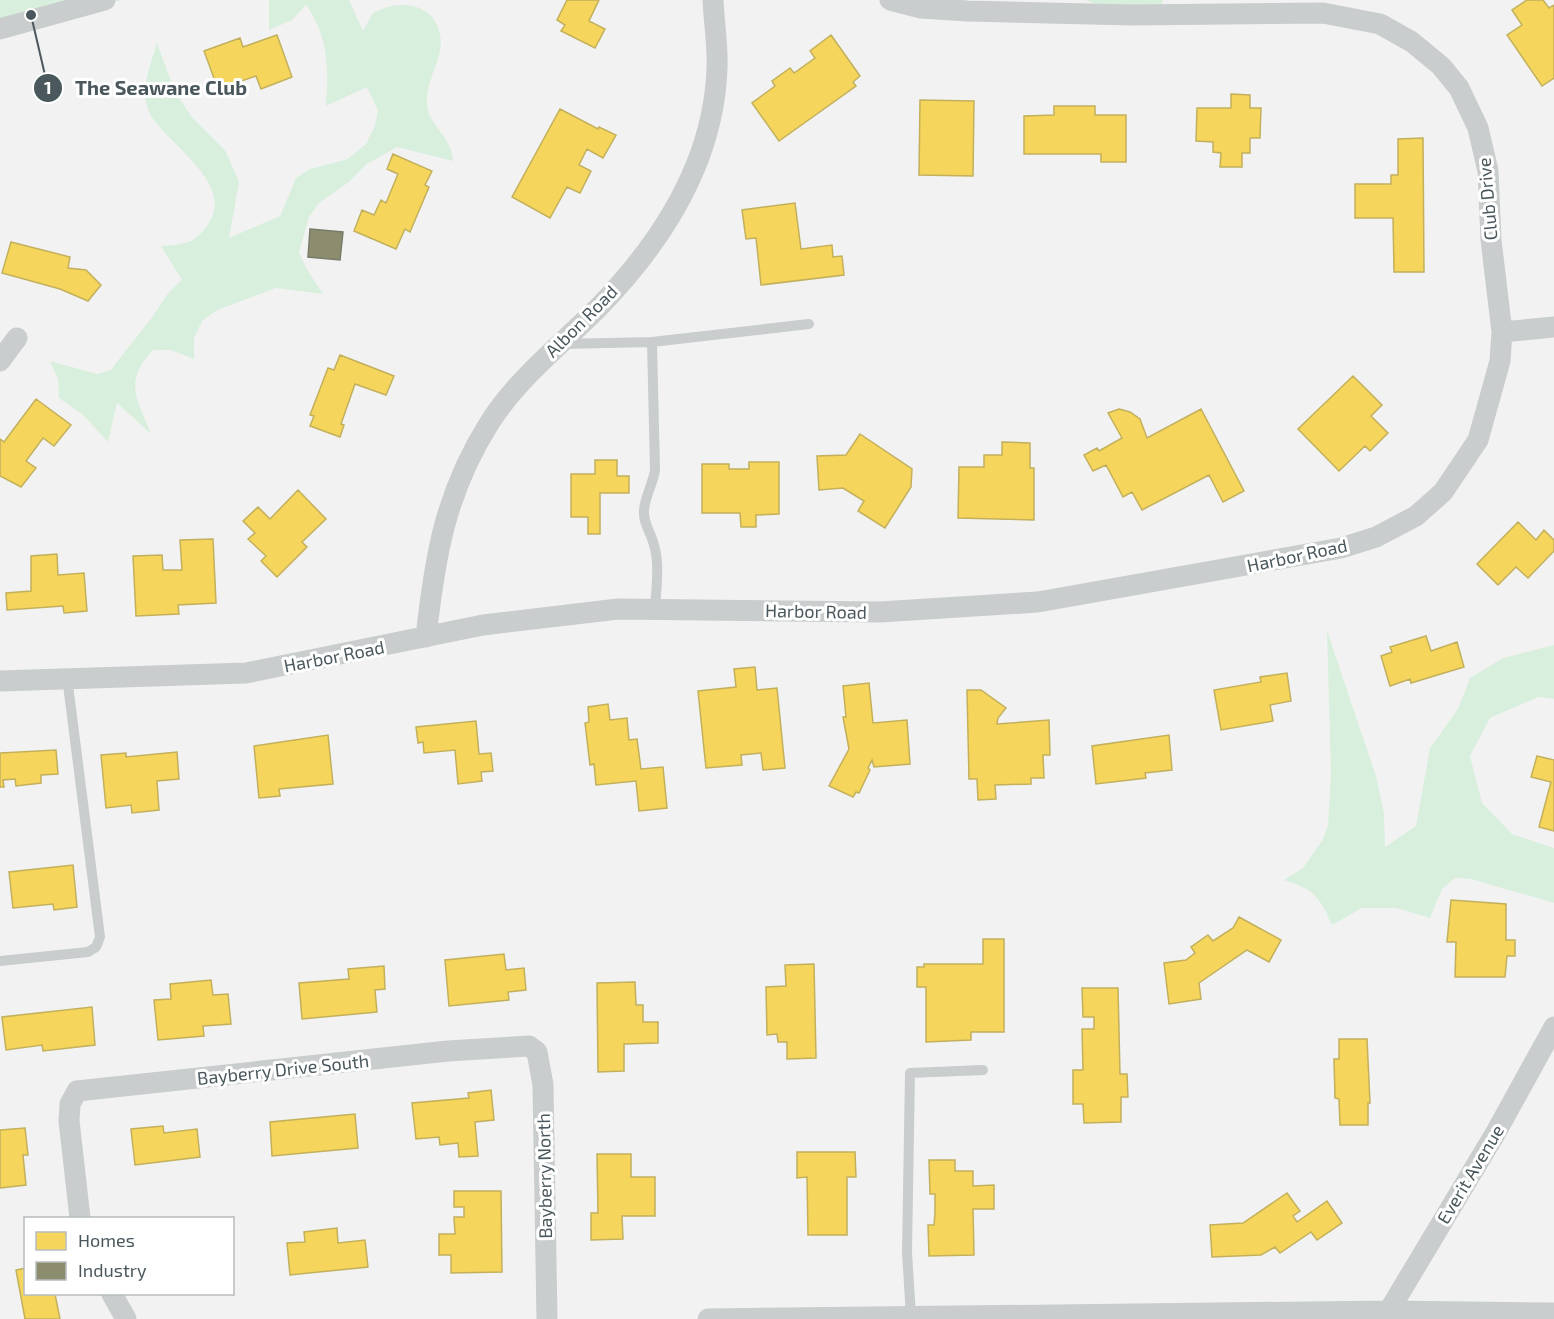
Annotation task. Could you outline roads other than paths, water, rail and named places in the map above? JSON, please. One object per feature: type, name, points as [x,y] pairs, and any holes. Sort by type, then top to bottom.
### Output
[{"type":"street","points":[[0,29],[105,0]]},
{"type":"street","name":"Albon Road","points":[[426,637],[436,556],[449,507],[462,474],[490,422],[527,375],[599,306],[648,251],[670,220],[688,185],[709,122],[717,68],[712,0]]},
{"type":"street","name":"Club Drive","points":[[890,0],[921,8],[968,11],[1133,15],[1323,13],[1380,24],[1412,42],[1441,66],[1459,88],[1478,128],[1488,171],[1491,240],[1502,332]]},
{"type":"street","points":[[1502,332],[1554,327]]},
{"type":"street","name":"Harbor Road","points":[[0,681],[246,673],[495,624],[618,609],[880,612],[1038,602],[1317,552],[1376,537],[1416,516],[1443,492],[1459,472],[1478,440],[1500,361],[1502,332]]},
{"type":"street","points":[[0,361],[17,338]]},
{"type":"street","name":"Everit Avenue","points":[[1383,1316],[1495,1134],[1554,1027]]},
{"type":"street","name":"Bayberry North","points":[[522,1047],[529,1046],[537,1052],[543,1085],[547,1319]]},
{"type":"street","name":"Bayberry Drive South","points":[[80,1217],[69,1121],[70,1104],[78,1091],[448,1051],[522,1047]]},
{"type":"street","points":[[113,1295],[126,1319]]},
{"type":"street","points":[[708,1319],[1554,1313]]},
{"type":"lane","points":[[559,345],[652,342],[809,324]]},
{"type":"lane","points":[[652,342],[656,470],[653,487],[644,508],[644,521],[654,542],[656,556],[655,610]]},
{"type":"lane","points":[[0,962],[88,952],[96,947],[100,937],[68,677]]},
{"type":"lane","points":[[910,1317],[907,1252],[910,1073],[983,1070]]},
{"type":"place","name":"The Seawane Club","points":[[31,15]]}]
